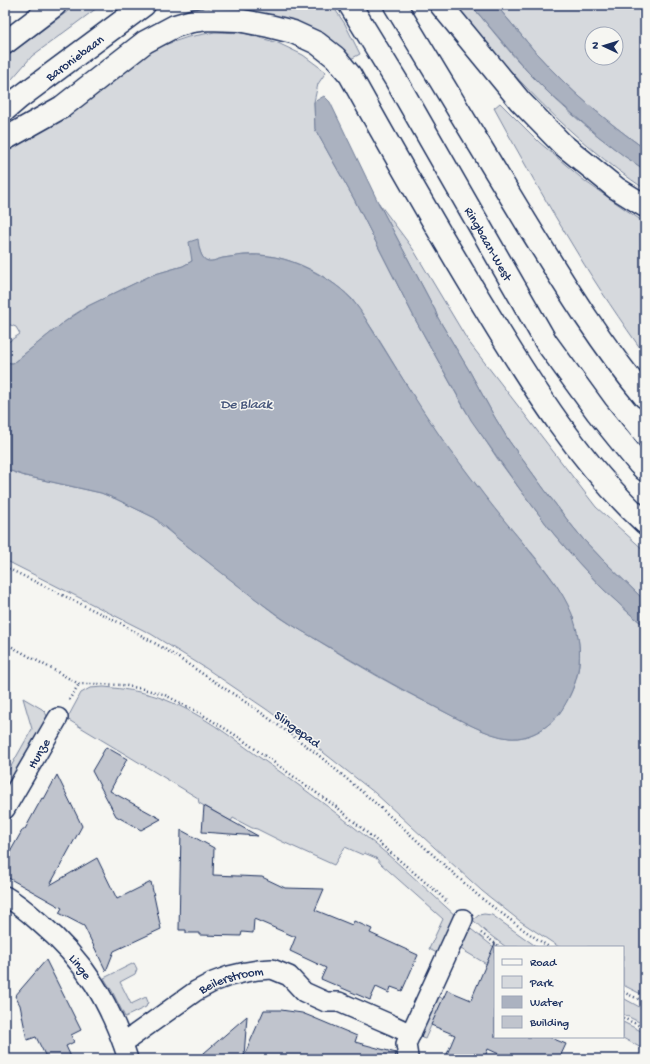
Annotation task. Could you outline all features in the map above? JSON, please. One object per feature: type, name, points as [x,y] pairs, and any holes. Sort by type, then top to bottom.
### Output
[{"type":"main road","points":[[5,43],[55,5]]},
{"type":"main road","name":"Baroniebaan","points":[[5,110],[18,98],[144,5]]},
{"type":"main road","name":"Ringbaan-West","points":[[350,5],[396,80],[546,342],[597,412],[645,470]]},
{"type":"main road","points":[[395,5],[563,282],[603,342],[632,382],[645,397]]},
{"type":"main road","points":[[441,5],[520,101],[562,144],[616,188],[645,206]]},
{"type":"main road","points":[[5,139],[62,106],[145,42],[175,26],[192,21],[207,19],[238,20],[293,32],[317,43],[335,57],[350,75],[451,252],[516,360],[558,422],[594,469],[631,510],[645,523]]},
{"type":"street","name":"Hunze","points":[[5,809],[58,718]]},
{"type":"street","name":"Linge","points":[[5,896],[49,930],[70,950],[85,969],[104,999],[113,1018],[125,1051]]},
{"type":"street","points":[[408,1059],[406,1044],[463,919]]},
{"type":"street","name":"Beilerstroom","points":[[125,1051],[196,991],[229,976],[258,970],[272,969],[290,976],[304,992],[326,1002],[339,1002],[411,1034]]},
{"type":"path","name":"Slingepad","points":[[5,567],[122,624],[168,651],[256,709],[316,753],[362,791],[481,898],[548,946]]},
{"type":"path","points":[[5,643],[79,684],[122,685],[143,689],[163,694],[198,712],[237,736],[339,809],[438,893],[463,919],[499,946]]},
{"type":"path","points":[[624,992],[645,1002]]},
{"type":"path","points":[[624,1018],[645,1028]]},
{"type":"green space","points":[[76,5],[101,5],[32,56],[5,87],[5,58]]},
{"type":"green space","points":[[208,5],[332,5],[345,24],[360,54],[345,62],[279,18],[250,11],[213,11]]},
{"type":"green space","points":[[455,5],[471,5],[541,86],[569,112],[614,148],[645,170],[645,189],[592,149],[543,104],[497,56]]},
{"type":"green space","points":[[496,5],[645,5],[645,149],[602,116],[562,80],[537,54]]},
{"type":"green space","points":[[215,32],[244,33],[278,43],[303,55],[326,72],[318,84],[314,102],[315,129],[354,199],[415,319],[464,408],[497,458],[553,533],[602,588],[645,626],[645,996],[624,986],[624,946],[558,946],[520,921],[482,891],[375,793],[266,709],[207,669],[151,634],[5,560],[5,469],[25,476],[101,493],[155,518],[177,538],[286,621],[393,685],[463,721],[492,734],[501,737],[518,738],[534,734],[542,730],[560,713],[575,684],[579,662],[578,639],[572,616],[559,589],[541,564],[486,499],[444,442],[420,407],[376,334],[352,299],[329,280],[316,272],[288,260],[259,255],[244,255],[208,261],[203,258],[197,240],[192,261],[183,266],[152,275],[88,306],[72,316],[13,363],[5,360],[5,344],[20,334],[16,327],[5,323],[5,150],[158,47],[188,37]]},
{"type":"green space","points":[[500,103],[539,142],[586,182],[645,223],[645,355],[592,277],[534,180],[494,108]]},
{"type":"green space","points":[[378,202],[413,249],[468,341],[596,507],[645,551],[645,601],[583,539],[509,441],[438,318]]},
{"type":"green space","points":[[104,687],[144,693],[166,700],[191,711],[237,741],[311,794],[361,833],[402,867],[457,917],[439,954],[429,949],[443,919],[376,858],[364,853],[363,855],[345,847],[334,865],[233,818],[231,821],[199,803],[198,798],[67,719],[81,693],[90,688]]},
{"type":"green space","points":[[23,698],[42,709],[48,718],[5,799],[5,777],[32,729]]},
{"type":"green space","points":[[479,915],[492,915],[536,946],[505,946],[473,920]]},
{"type":"green space","points":[[467,926],[494,947],[494,968],[454,945]]},
{"type":"green space","points":[[134,963],[137,969],[135,974],[120,982],[131,1004],[146,997],[148,1002],[146,1007],[125,1017],[104,978]]},
{"type":"green space","points":[[440,997],[443,999],[425,1039],[422,1038],[421,1035],[437,998]]},
{"type":"green space","points":[[624,999],[645,1010],[645,1025],[624,1014]]},
{"type":"green space","points":[[624,1022],[645,1033],[645,1050],[623,1038]]},
{"type":"water","points":[[471,5],[496,5],[537,54],[562,80],[602,116],[645,149],[645,170],[598,136],[550,94],[528,72]]},
{"type":"water","points":[[324,96],[330,102],[378,202],[438,318],[509,441],[583,539],[645,601],[645,626],[602,588],[553,533],[471,420],[415,319],[354,199],[315,129],[314,102]]},
{"type":"water","name":"De Blaak","points":[[198,239],[199,249],[205,260],[212,261],[245,255],[276,257],[301,265],[330,281],[346,294],[360,310],[410,391],[442,439],[489,502],[547,572],[563,596],[572,614],[578,639],[579,662],[574,685],[563,708],[553,720],[540,730],[525,737],[509,738],[500,737],[472,726],[394,685],[285,621],[177,538],[155,518],[101,493],[25,476],[5,469],[5,360],[13,363],[63,323],[88,306],[152,275],[183,266],[192,261],[189,242]]},
{"type":"building","points":[[106,747],[127,759],[110,791],[161,819],[141,830],[116,816],[92,771]]},
{"type":"building","points":[[57,775],[82,826],[50,885],[97,858],[117,899],[151,882],[161,929],[114,951],[106,971],[84,926],[59,913],[62,908],[5,876],[5,861],[42,798],[44,799]]},
{"type":"building","points":[[204,806],[258,836],[202,832]]},
{"type":"building","points":[[181,830],[214,848],[213,875],[262,877],[285,888],[324,889],[315,910],[352,925],[354,921],[372,929],[370,933],[418,955],[402,991],[391,987],[389,993],[376,987],[370,1000],[321,979],[326,968],[290,951],[296,936],[254,919],[253,933],[242,932],[241,936],[199,935],[199,933],[186,933],[186,930],[179,930]]},
{"type":"building","points":[[495,943],[494,1038],[551,1038],[566,1044],[559,1059],[510,1059],[488,1049],[484,1059],[445,1059],[455,1035],[431,1025],[447,990],[471,1000]]},
{"type":"building","points":[[46,960],[81,1030],[71,1035],[74,1042],[66,1046],[72,1059],[47,1059],[36,1037],[27,1040],[20,1005],[15,996]]},
{"type":"building","points":[[264,1010],[281,1010],[302,1013],[357,1036],[355,1042],[396,1053],[395,1059],[197,1059],[247,1016],[244,1056]]}]
